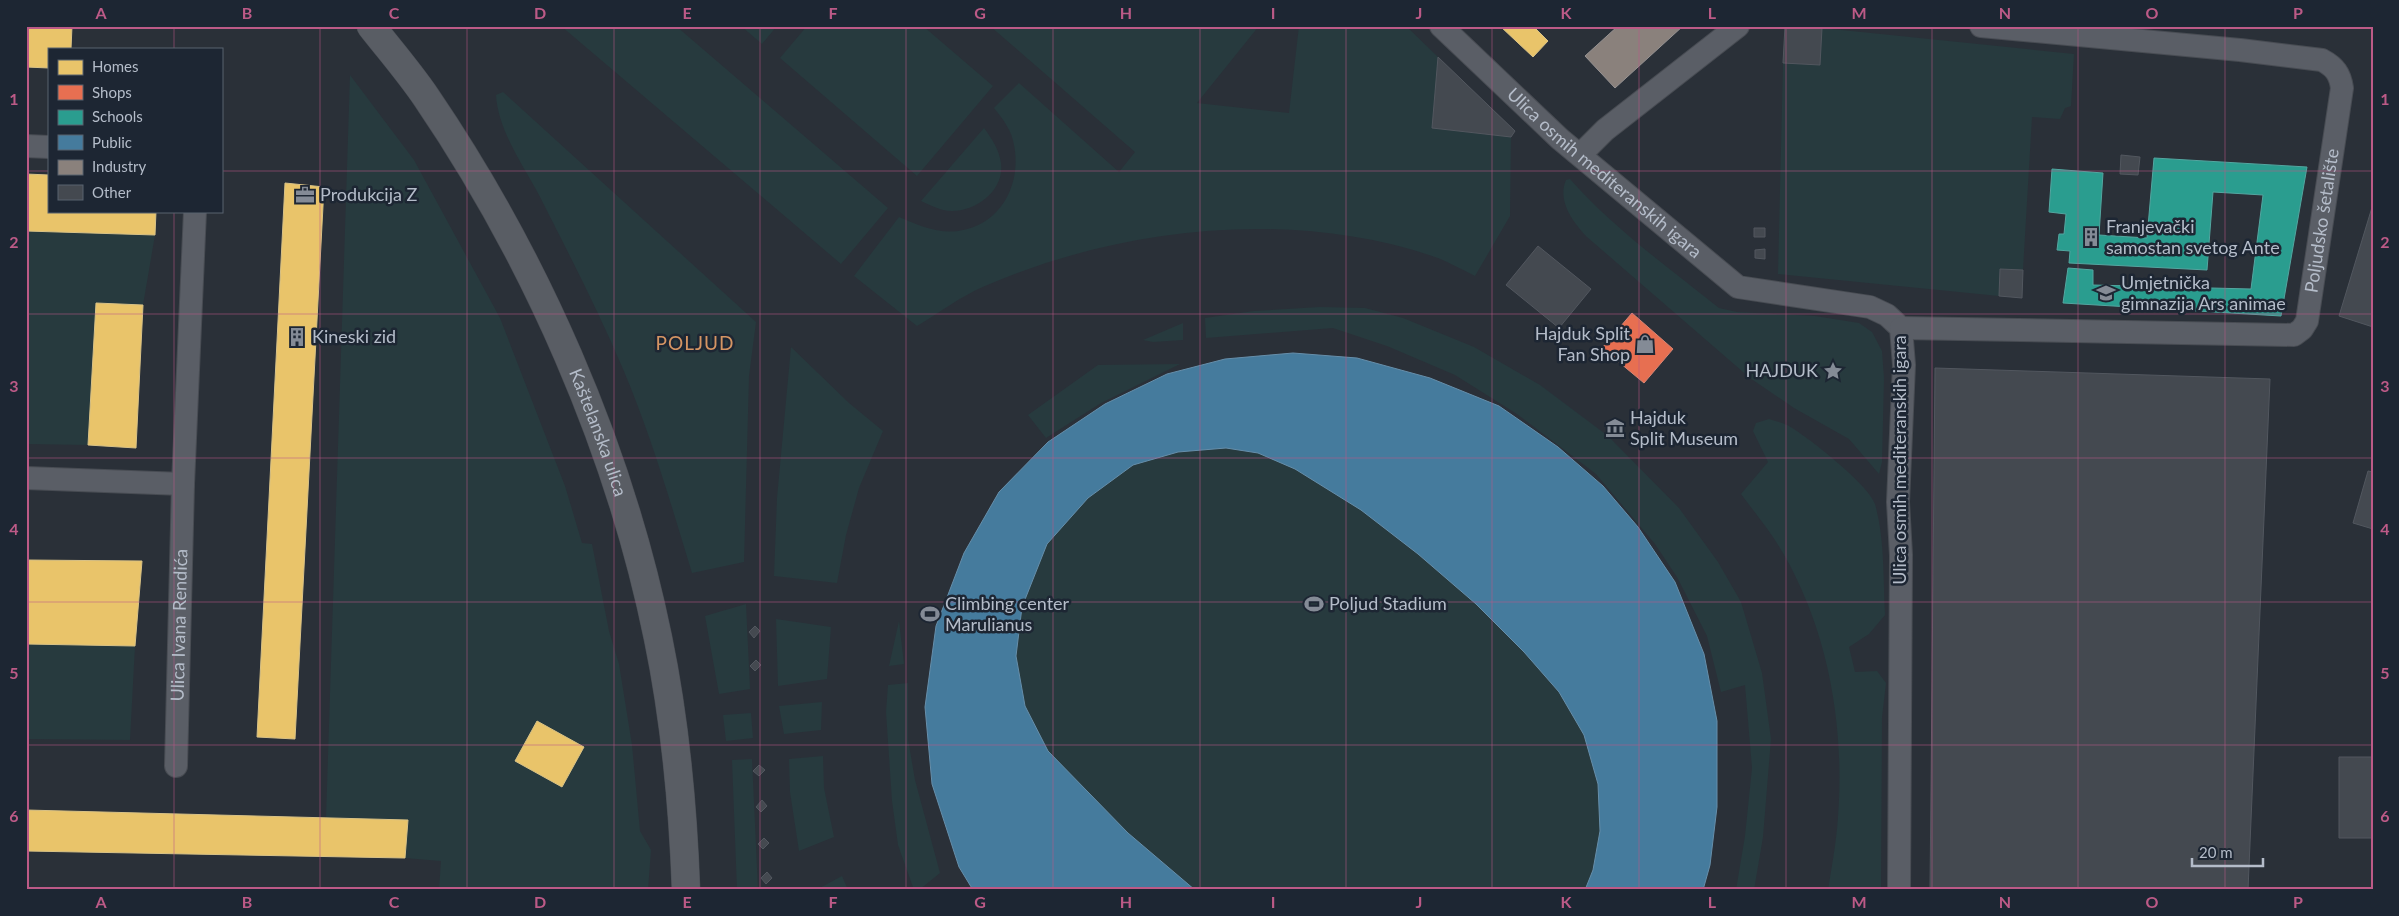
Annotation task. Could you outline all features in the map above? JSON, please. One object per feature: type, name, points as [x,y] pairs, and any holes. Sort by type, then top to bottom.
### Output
[{"type":"main road","name":"Kaštelanska ulica","points":[[371,26],[425,95],[478,180],[541,297],[595,418],[630,528],[658,638],[674,742],[684,841],[686,890]]},
{"type":"street","name":"Ulica osmih mediteranskih igara","points":[[1441,26],[1560,139],[1738,287],[1870,307],[1887,315],[1901,328],[1904,366],[1898,502],[1901,555],[1900,890]]},
{"type":"street","points":[[1580,155],[1605,130],[1738,26]]},
{"type":"street","name":"Poljudsko šetalište","points":[[1901,328],[2294,335],[2302,329],[2307,321],[2342,88],[2340,76],[2332,66],[2322,60],[2240,50],[1981,26]]},
{"type":"street","points":[[26,146],[48,147]]},
{"type":"street","name":"Ulica Ivana Rendića","points":[[176,766],[183,484],[195,212]]},
{"type":"street","points":[[26,478],[183,484]]},
{"type":"green space","points":[[561,26],[676,26],[888,208],[841,264]]},
{"type":"green space","points":[[741,26],[777,26],[762,44]]},
{"type":"green space","points":[[807,26],[923,26],[993,86],[917,176],[780,58]]},
{"type":"green space","points":[[990,26],[1259,26],[1197,103],[1289,113],[1299,26],[1406,26],[1438,57],[1432,128],[1511,137],[1510,216],[1475,276],[1438,258],[1383,242],[1326,233],[1268,229],[1210,231],[1151,238],[1094,249],[1038,266],[976,290],[917,326],[854,276],[899,217],[928,228],[951,232],[973,228],[986,221],[996,212],[1005,201],[1011,188],[1015,175],[1016,160],[1009,130],[994,108],[1019,83],[1119,172],[1135,152]]},
{"type":"green space","points":[[1822,28],[2074,54],[2071,106],[2065,108],[2060,119],[2032,117],[2023,270],[2000,269],[1999,296],[1778,274],[1783,63],[1820,65]]},
{"type":"green space","points":[[350,75],[414,160],[500,318],[565,486],[582,543],[592,544],[609,631],[619,664],[632,745],[640,831],[651,850],[648,890],[439,890],[441,861],[405,858],[407,820],[326,818]]},
{"type":"green space","points":[[503,92],[756,322],[749,376],[744,562],[692,573],[652,444],[623,369],[572,260],[506,134],[501,121],[496,95]]},
{"type":"green space","points":[[984,128],[997,149],[1001,163],[1001,174],[992,193],[974,206],[953,211],[943,210],[921,201]]},
{"type":"green space","points":[[26,174],[48,175],[48,212],[156,212],[155,235],[143,305],[96,303],[88,445],[26,444]]},
{"type":"green space","points":[[1570,179],[1586,197],[1622,230],[1719,308],[1737,312],[1815,316],[1859,323],[1872,332],[1882,351],[1884,378],[1882,462],[1879,474],[1849,439],[1794,408],[1750,378],[1587,237],[1572,218],[1565,203],[1564,188],[1566,180]]},
{"type":"green space","points":[[1320,307],[1365,308],[1403,318],[1474,347],[1540,385],[1608,436],[1679,508],[1718,562],[1741,602],[1762,673],[1771,739],[1763,837],[1754,890],[1736,890],[1745,836],[1752,768],[1745,685],[1721,692],[1707,636],[1677,577],[1655,544],[1596,474],[1517,414],[1455,375],[1387,346],[1333,328],[1206,338],[1205,318],[1254,311]]},
{"type":"green space","points":[[1183,323],[1183,340],[1153,342],[1143,340]]},
{"type":"green space","points":[[791,347],[849,403],[883,431],[859,488],[846,535],[837,583],[774,576],[777,498]]},
{"type":"green space","name":"Poljud Stadium","points":[[1293,353],[1357,358],[1430,378],[1499,406],[1558,447],[1603,486],[1638,527],[1675,582],[1704,654],[1717,721],[1717,806],[1710,865],[1703,890],[973,890],[959,867],[932,784],[936,626],[964,553],[999,492],[1105,404],[1167,374],[1225,359]]},
{"type":"green space","points":[[1180,364],[1101,403],[1046,438],[1028,415],[1098,365]]},
{"type":"green space","points":[[1769,419],[1796,430],[1822,449],[1850,473],[1875,504],[1882,545],[1885,615],[1869,634],[1849,647],[1855,672],[1877,671],[1886,683],[1882,717],[1881,890],[1828,890],[1836,837],[1839,758],[1837,722],[1824,652],[1813,618],[1783,553],[1741,494],[1768,462],[1753,431],[1756,423]]},
{"type":"green space","points":[[746,604],[750,689],[719,694],[705,616]]},
{"type":"green space","points":[[776,619],[831,627],[827,679],[778,686]]},
{"type":"green space","points":[[899,621],[904,664],[889,666]]},
{"type":"green space","points":[[26,644],[135,646],[130,740],[26,739]]},
{"type":"green space","points":[[908,683],[908,739],[915,780],[940,873],[919,890],[914,890],[898,845],[892,801],[886,712],[888,685]]},
{"type":"green space","points":[[822,702],[821,730],[784,734],[779,706]]},
{"type":"green space","points":[[751,713],[753,738],[726,741],[723,715]]},
{"type":"green space","points":[[823,756],[824,788],[834,837],[799,851],[790,792],[789,759]]},
{"type":"green space","points":[[752,759],[758,890],[737,890],[732,760]]},
{"type":"green space","points":[[842,876],[848,890],[816,890]]},
{"type":"building: Homes","points":[[26,26],[72,26],[71,48],[48,48],[48,68],[26,67]]},
{"type":"building: Homes","points":[[1500,26],[1533,26],[1548,41],[1533,57]]},
{"type":"building: Homes","points":[[26,174],[48,175],[48,212],[156,212],[155,235],[26,231]]},
{"type":"building: Homes","name":"Kineski zid","points":[[285,183],[324,187],[295,739],[257,737]]},
{"type":"building: Homes","points":[[96,303],[143,305],[136,448],[88,445]]},
{"type":"building: Homes","points":[[26,560],[142,561],[135,646],[26,644]]},
{"type":"building: Homes","points":[[537,721],[584,747],[562,787],[515,761]]},
{"type":"building: Homes","points":[[26,810],[408,820],[405,858],[26,851]]},
{"type":"building: Shops","points":[[1632,313],[1673,349],[1644,383],[1602,348]]},
{"type":"building: Schools","name":"Franjevački samostan svetog Ante","points":[[2154,158],[2307,167],[2281,316],[2063,303],[2068,268],[2093,270],[2093,285],[2251,289],[2263,195],[2213,192],[2207,270],[2069,263],[2070,251],[2057,250],[2059,234],[2064,234],[2066,214],[2049,212],[2052,169],[2103,173],[2099,235],[2147,238]]},
{"type":"building: Public","points":[[1293,353],[1357,358],[1430,378],[1499,406],[1558,447],[1603,486],[1638,527],[1675,582],[1704,654],[1717,721],[1717,807],[1710,865],[1703,890],[1585,890],[1593,870],[1600,831],[1598,784],[1584,735],[1559,692],[1524,652],[1476,604],[1418,554],[1361,510],[1295,469],[1258,453],[1226,448],[1178,452],[1133,465],[1088,498],[1047,544],[1022,607],[1016,656],[1025,706],[1048,751],[1128,833],[1195,890],[973,890],[959,867],[932,784],[925,707],[936,626],[964,553],[999,492],[1048,442],[1105,404],[1167,374],[1225,359]]},
{"type":"building: Industry","points":[[1618,26],[1683,26],[1615,88],[1585,56]]},
{"type":"building: Other","points":[[1785,26],[1822,28],[1820,65],[1783,63]]},
{"type":"building: Other","points":[[1438,57],[1515,131],[1511,137],[1432,128]]},
{"type":"building: Other","points":[[2121,155],[2140,157],[2138,175],[2120,174]]},
{"type":"building: Other","points":[[2373,204],[2373,327],[2339,316]]},
{"type":"building: Other","points":[[1754,228],[1765,228],[1765,237],[1754,237]]},
{"type":"building: Other","points":[[1538,246],[1591,289],[1559,328],[1506,285]]},
{"type":"building: Other","points":[[1765,249],[1765,259],[1755,258],[1755,250]]},
{"type":"building: Other","points":[[2000,269],[2023,270],[2022,298],[1999,296]]},
{"type":"building: Other","points":[[1935,368],[2270,379],[2248,890],[1930,890]]},
{"type":"building: Other","points":[[2368,471],[2373,472],[2373,529],[2353,523]]},
{"type":"building: Other","points":[[755,626],[760,631],[754,638],[749,632]]},
{"type":"building: Other","points":[[756,660],[761,665],[755,671],[750,666]]},
{"type":"building: Other","points":[[2339,757],[2373,757],[2373,838],[2339,838]]},
{"type":"building: Other","points":[[759,765],[765,770],[759,776],[753,771]]},
{"type":"building: Other","points":[[762,800],[767,806],[761,812],[756,807]]},
{"type":"building: Other","points":[[764,838],[769,843],[763,849],[758,844]]},
{"type":"building: Other","points":[[767,872],[772,878],[766,884],[761,878]]},
{"type":"place","name":"Produkcija Z","points":[[305,195]]},
{"type":"place","name":"Franjevački samostan svetog Ante","points":[[2091,237]]},
{"type":"place","name":"Umjetnička gimnazija Ars animae","points":[[2106,293]]},
{"type":"place","name":"Kineski zid","points":[[297,337]]},
{"type":"place","name":"Hajduk Split Fan Shop","points":[[1645,344]]},
{"type":"place","name":"HAJDUK","points":[[1833,371]]},
{"type":"place","name":"Hajduk Split Museum","points":[[1615,428]]},
{"type":"place","name":"Poljud Stadium","points":[[1314,604]]},
{"type":"place","name":"Climbing center Marulianus","points":[[930,614]]},
{"type":"district","name":"POLJUD","points":[[695,343]]}]
